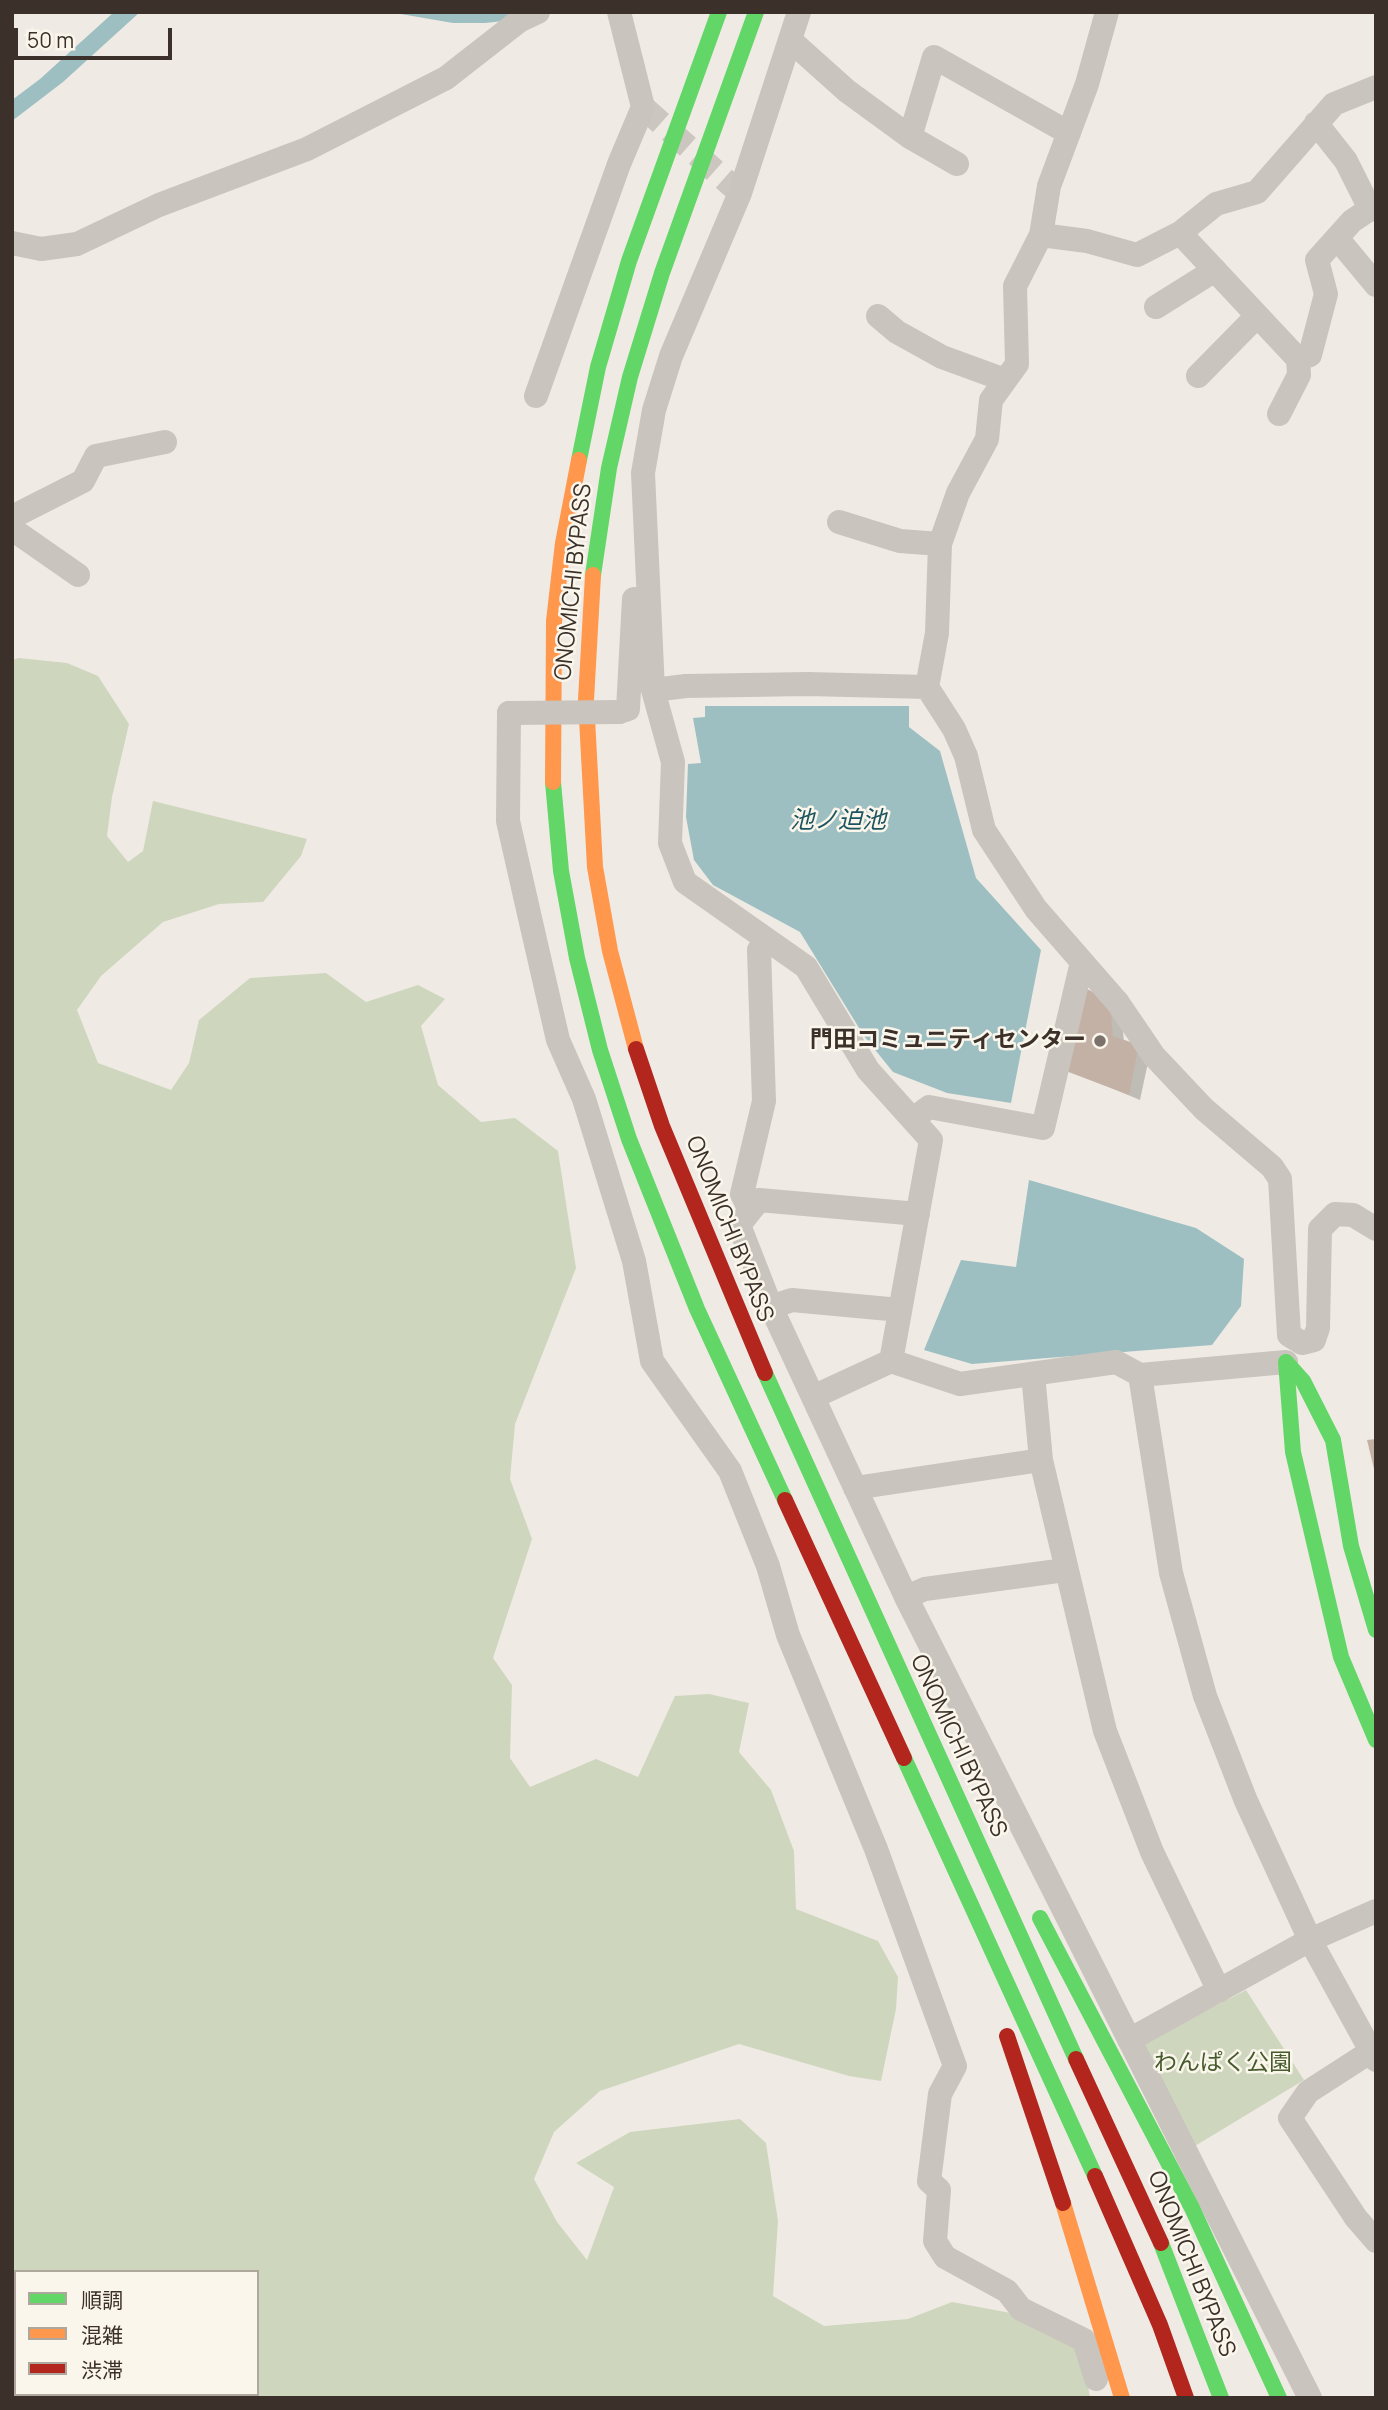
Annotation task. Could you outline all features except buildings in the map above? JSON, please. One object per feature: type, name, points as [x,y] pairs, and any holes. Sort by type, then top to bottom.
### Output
[{"type":"main road","name":"ONOMICHI BYPASS","points":[[719,12],[629,261],[598,367],[578,458],[554,621],[551,699],[553,789],[561,871],[577,958],[600,1050],[629,1139],[697,1309],[1089,2161],[1160,2325],[1186,2398]]},
{"type":"main road","name":"ONOMICHI BYPASS","points":[[756,12],[662,273],[630,377],[609,468],[588,624],[586,700],[589,789],[600,891],[610,951],[633,1040],[662,1126],[730,1295],[844,1553],[1165,2252],[1221,2398]]},
{"type":"main road","points":[[1286,1362],[1303,1381],[1333,1440],[1351,1546],[1376,1630]]},
{"type":"main road","points":[[1286,1362],[1293,1452],[1341,1657],[1376,1740]]},
{"type":"main road","points":[[1293,1452],[1333,1440]]},
{"type":"main road","points":[[844,1553],[967,1778]]},
{"type":"main road","points":[[927,1807],[989,1985]]},
{"type":"main road","points":[[1033,1906],[1192,2208],[1279,2398]]},
{"type":"main road","points":[[1003,2024],[1039,2126],[1122,2398]]},
{"type":"street","points":[[12,243],[41,249],[77,244],[159,205],[307,149],[446,78],[519,21],[538,12]]},
{"type":"street","points":[[536,396],[619,164],[643,107],[619,12]]},
{"type":"street","points":[[799,12],[740,194],[675,345],[654,410],[643,473],[653,690],[673,762],[670,844],[685,882],[806,967],[868,1070],[932,1140],[891,1361]]},
{"type":"street","points":[[1107,12],[1069,133],[1049,186],[1041,235],[1015,286],[1017,364],[991,400],[987,439],[958,493],[940,544],[937,633],[927,687],[954,729],[966,756],[984,830],[1036,909],[1118,1003],[1154,1056],[1204,1109],[1272,1167],[1280,1179],[1289,1335],[1302,1343],[1314,1340],[1318,1328],[1320,1229],[1335,1214],[1353,1215],[1376,1228]]},
{"type":"street","points":[[790,40],[846,91],[911,137],[957,164]]},
{"type":"street","points":[[911,137],[934,57],[1069,133]]},
{"type":"street","points":[[1041,235],[1087,241],[1137,255],[1180,233],[1216,204],[1257,192],[1334,104],[1376,87]]},
{"type":"street","points":[[1297,359],[1310,355],[1326,294],[1317,260],[1352,221],[1373,209],[1346,161],[1317,123]]},
{"type":"street","points":[[1180,233],[1297,359],[1298,375],[1279,414]]},
{"type":"street","points":[[1337,238],[1376,285]]},
{"type":"street","points":[[1156,307],[1215,270]]},
{"type":"street","points":[[878,316],[897,332],[942,357],[1005,380]]},
{"type":"street","points":[[1198,376],[1256,317]]},
{"type":"street","points":[[12,517],[83,481],[96,456],[165,442]]},
{"type":"street","points":[[839,522],[900,541],[940,544]]},
{"type":"street","points":[[12,529],[78,575]]},
{"type":"street","points":[[644,536],[635,542],[628,709],[619,712],[509,713],[508,821],[558,1040],[583,1099],[634,1261],[652,1360],[730,1471],[768,1566],[788,1635],[876,1849],[955,2066],[940,2094],[929,2181],[939,2190],[935,2241],[945,2257],[1007,2291],[1021,2309],[1084,2340],[1102,2398]]},
{"type":"street","points":[[653,690],[686,686],[808,684],[927,687]]},
{"type":"street","points":[[750,1211],[742,1194],[764,1101],[759,950],[766,940]]},
{"type":"street","points":[[913,1119],[929,1107],[1043,1128],[1082,962]]},
{"type":"street","points":[[918,1214],[759,1200],[738,1225],[771,1307],[906,1597],[1310,2398]]},
{"type":"street","points":[[771,1307],[792,1300],[900,1310]]},
{"type":"street","points":[[813,1397],[891,1361],[960,1384],[1116,1362],[1140,1375],[1286,1362]]},
{"type":"street","points":[[1033,1374],[1041,1460],[1105,1731],[1152,1852],[1219,1991]]},
{"type":"street","points":[[1140,1375],[1171,1573],[1205,1696],[1246,1801],[1310,1940],[1373,2056],[1308,2092],[1290,2118],[1356,2218],[1376,2241]]},
{"type":"street","points":[[855,1488],[1041,1460]]},
{"type":"street","points":[[906,1597],[925,1589],[1065,1570]]},
{"type":"street","points":[[1129,2040],[1310,1940],[1376,1911]]},
{"type":"green space","points":[[19,658],[67,663],[98,676],[129,724],[112,797],[107,836],[128,862],[143,851],[153,801],[307,839],[301,856],[263,902],[219,904],[163,922],[101,976],[77,1010],[98,1063],[171,1090],[189,1063],[199,1020],[250,978],[326,973],[366,1002],[418,985],[445,999],[421,1026],[438,1085],[481,1122],[515,1118],[558,1151],[576,1268],[515,1424],[510,1479],[532,1539],[493,1658],[512,1685],[510,1758],[530,1787],[596,1759],[638,1777],[675,1696],[709,1694],[749,1703],[739,1752],[771,1790],[794,1851],[796,1909],[878,1941],[898,1977],[896,2009],[881,2081],[849,2076],[739,2044],[600,2091],[554,2132],[534,2179],[557,2222],[587,2260],[614,2187],[576,2163],[630,2132],[740,2119],[766,2143],[778,2221],[773,2296],[824,2326],[908,2319],[952,2302],[1016,2314],[1070,2336],[1084,2360],[1090,2398],[12,2398],[12,660]]},
{"type":"green space","name":"わんぱく公園","points":[[1246,1990],[1304,2080],[1195,2146],[1140,2045]]},
{"type":"water","points":[[114,12],[140,12],[63,82],[12,121],[12,100],[40,79]]},
{"type":"water","points":[[389,12],[527,12],[504,21],[453,23]]},
{"type":"water","name":"池ノ迫池","points":[[705,706],[909,706],[909,727],[940,751],[976,878],[1041,950],[1011,1103],[947,1093],[893,1072],[864,1036],[800,932],[713,885],[694,860],[686,817],[688,764],[701,763],[693,718],[705,717]]},
{"type":"water","points":[[1029,1180],[1196,1228],[1244,1259],[1241,1306],[1212,1345],[972,1364],[924,1350],[961,1260],[1016,1267]]},
{"type":"tunnel","points":[[643,107],[740,193]]},
{"type":"traffic: fast","points":[[579,460],[598,367],[629,261],[719,12]]},
{"type":"traffic: fast","points":[[593,575],[609,468],[630,377],[662,273],[756,12]]},
{"type":"traffic: fast","points":[[553,782],[561,871],[577,958],[600,1050],[629,1139],[697,1309],[785,1500]]},
{"type":"traffic: fast","points":[[1286,1362],[1293,1452],[1341,1657],[1376,1740]]},
{"type":"traffic: fast","points":[[1286,1362],[1303,1381],[1333,1440],[1351,1546],[1376,1630]]},
{"type":"traffic: fast","points":[[765,1373],[1076,2059]]},
{"type":"traffic: fast","points":[[904,1758],[1095,2176]]},
{"type":"traffic: fast","points":[[1040,1918],[1192,2208],[1279,2398]]},
{"type":"traffic: fast","points":[[1161,2243],[1221,2398]]},
{"type":"traffic: slow","points":[[553,782],[554,621],[563,543],[579,460]]},
{"type":"traffic: slow","points":[[593,575],[586,700],[595,867],[610,951],[636,1049]]},
{"type":"traffic: slow","points":[[1063,2203],[1122,2398]]},
{"type":"traffic: jam","points":[[636,1049],[662,1126],[765,1373]]},
{"type":"traffic: jam","points":[[785,1500],[904,1758]]},
{"type":"traffic: jam","points":[[1007,2036],[1063,2203]]},
{"type":"traffic: jam","points":[[1076,2059],[1161,2243]]},
{"type":"traffic: jam","points":[[1095,2176],[1160,2325],[1186,2398]]},
{"type":"place","name":"門田コミュニティセンター","points":[[1100,1041]]}]
